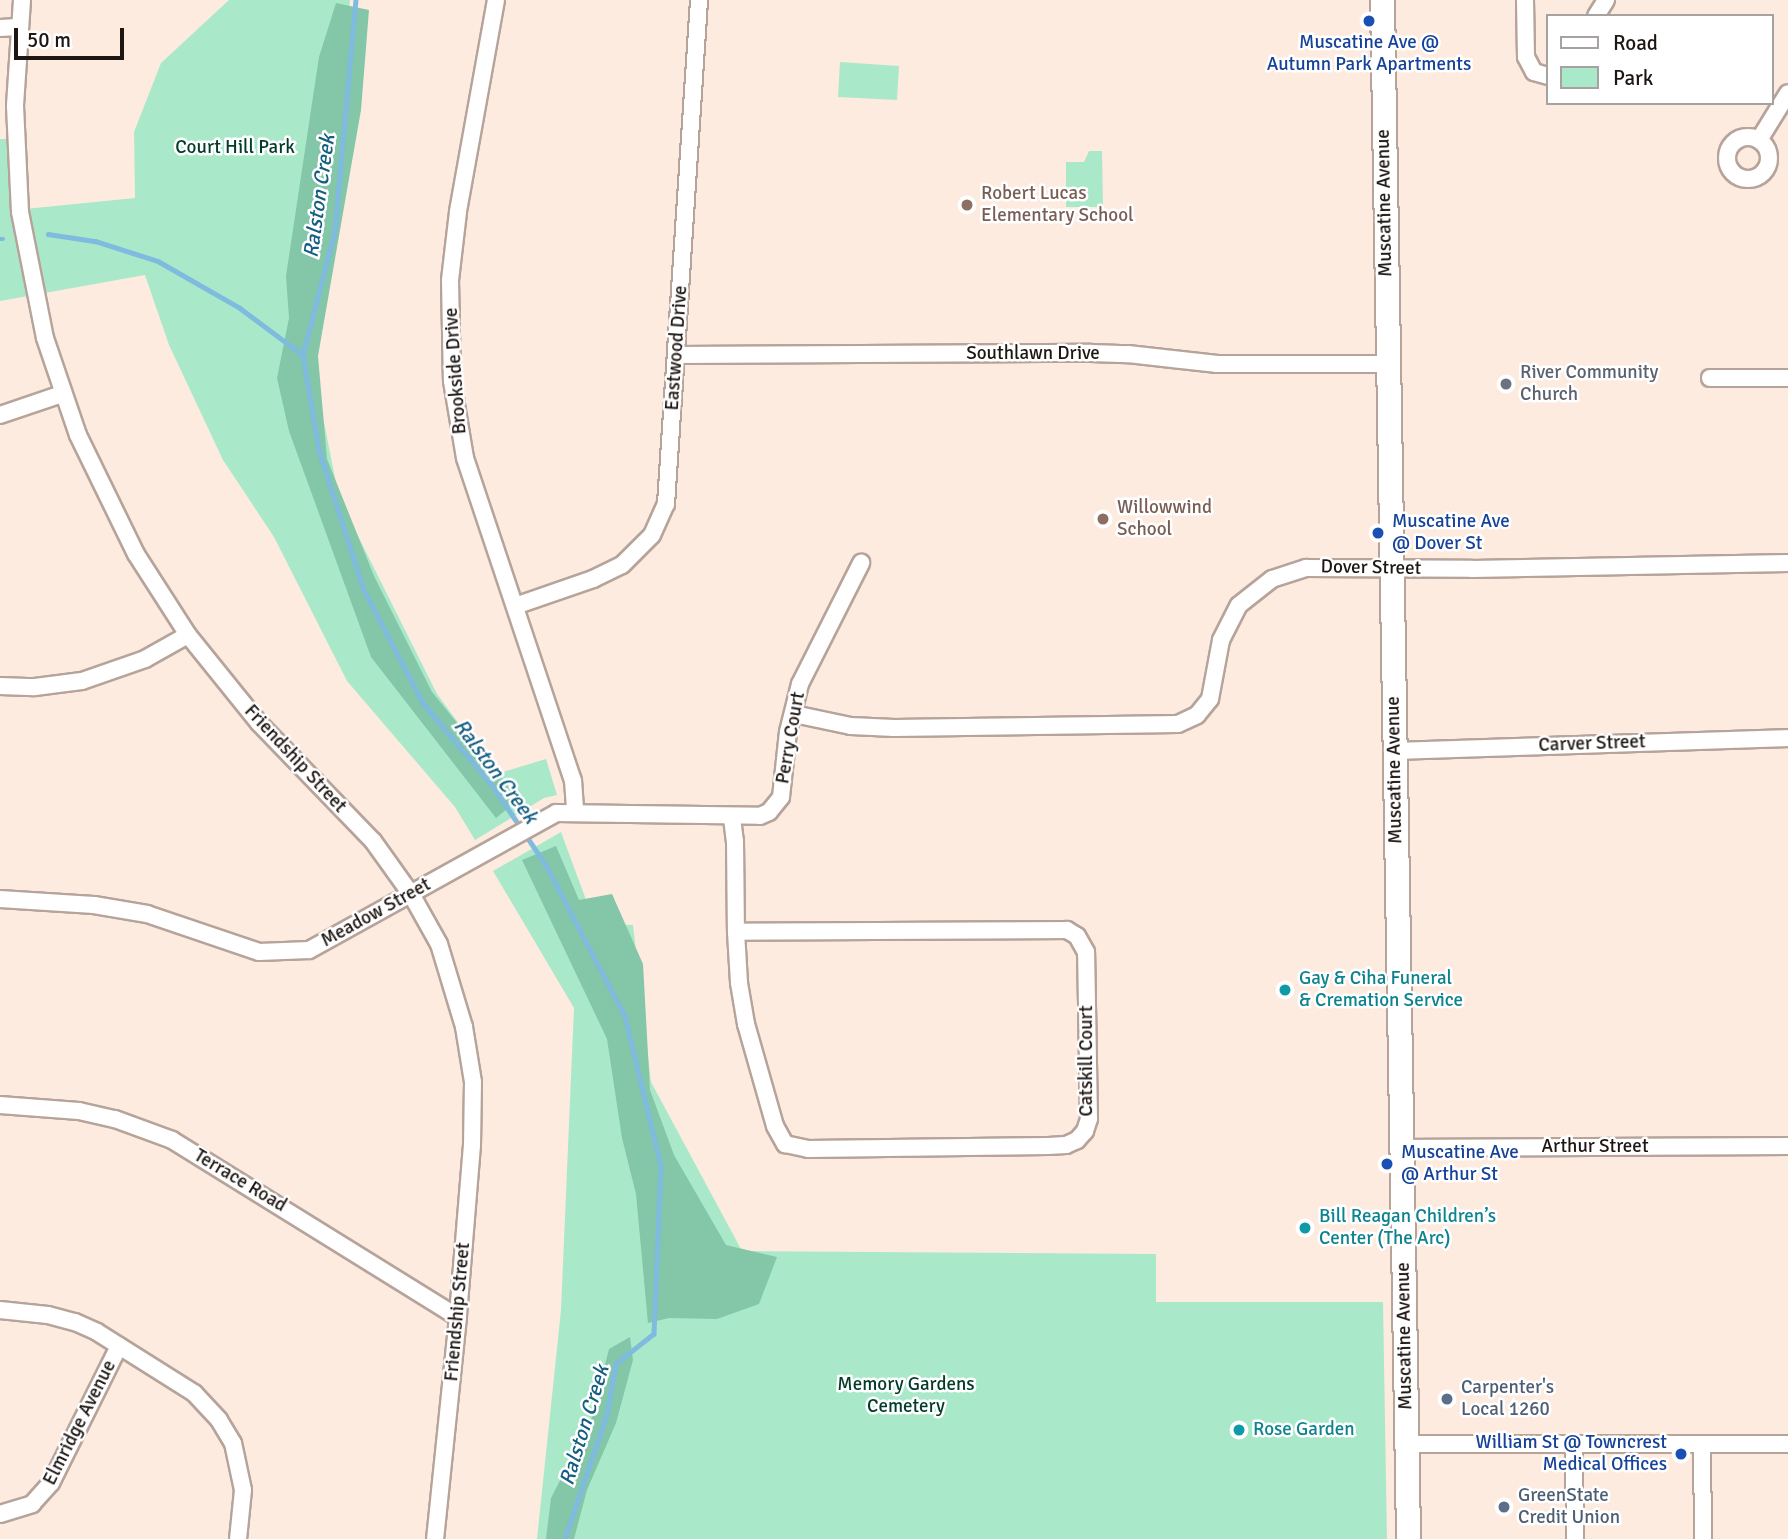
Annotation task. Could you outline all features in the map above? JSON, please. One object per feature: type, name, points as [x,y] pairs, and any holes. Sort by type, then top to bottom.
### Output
[{"type":"main road","name":"Muscatine Avenue","points":[[1382,0],[1408,1539]]},
{"type":"street","name":"Friendship Street","points":[[22,0],[18,27],[15,106],[20,212],[34,292],[62,394],[100,486],[136,554],[188,635],[259,723],[373,841],[411,894],[439,944],[451,976],[471,1064],[472,1145],[458,1317],[435,1539]]},
{"type":"street","name":"Brookside Drive","points":[[496,0],[458,212],[450,280],[452,381],[465,458],[573,780],[575,812]]},
{"type":"street","name":"Eastwood Drive","points":[[515,606],[607,573],[637,554],[652,535],[667,493],[699,0]]},
{"type":"street","points":[[1525,0],[1526,57],[1534,72],[1546,75]]},
{"type":"street","points":[[0,28],[18,27]]},
{"type":"street","points":[[1759,140],[1788,93]]},
{"type":"street","name":"Southlawn Drive","points":[[677,355],[1128,354],[1217,365],[1388,364]]},
{"type":"street","points":[[1710,378],[1788,378]]},
{"type":"street","points":[[0,415],[62,394]]},
{"type":"street","name":"Perry Court","points":[[575,812],[732,818],[760,816],[769,812],[781,797],[787,742],[800,684],[861,563]]},
{"type":"street","name":"Dover Street","points":[[794,714],[851,726],[894,728],[1178,724],[1197,715],[1210,699],[1228,622],[1239,605],[1261,586],[1283,574],[1306,568],[1472,569],[1788,563]]},
{"type":"street","points":[[0,686],[35,687],[82,681],[145,659],[188,635]]},
{"type":"street","name":"Carver Street","points":[[1395,751],[1788,738]]},
{"type":"street","name":"Meadow Street","points":[[0,899],[94,905],[147,914],[270,954],[309,950],[324,944],[512,835],[556,813],[575,812]]},
{"type":"street","name":"Catskill Court","points":[[732,818],[736,932],[746,1024],[775,1126],[785,1144],[808,1149],[1066,1146],[1077,1140],[1085,1130],[1089,1119],[1086,952],[1077,936],[1067,930],[736,932]]},
{"type":"street","name":"Terrace Road","points":[[0,1105],[79,1111],[116,1119],[172,1140],[458,1317]]},
{"type":"street","name":"Arthur Street","points":[[1401,1148],[1788,1146]]},
{"type":"street","points":[[0,1310],[48,1315],[75,1322],[194,1393],[219,1420],[233,1443],[241,1472],[238,1539]]},
{"type":"street","name":"Elmridge Avenue","points":[[0,1514],[32,1504],[51,1483],[119,1346]]},
{"type":"street","points":[[1407,1444],[1788,1444]]},
{"type":"street","points":[[1574,1444],[1575,1539]]},
{"type":"street","points":[[1702,1444],[1703,1539]]},
{"type":"green space","name":"Court Hill Park","points":[[229,0],[350,0],[311,357],[339,498],[437,694],[496,774],[546,759],[557,795],[544,798],[475,840],[455,807],[347,681],[274,537],[223,460],[169,345],[145,275],[0,301],[0,139],[8,139],[15,210],[135,198],[134,132],[161,63]]},
{"type":"green space","points":[[336,3],[369,10],[361,110],[318,356],[327,459],[374,576],[432,692],[519,799],[496,818],[371,657],[289,431],[277,378],[289,318],[286,276],[319,57]]},
{"type":"green space","points":[[840,62],[899,66],[897,100],[838,97]]},
{"type":"green space","points":[[1089,151],[1102,151],[1103,207],[1066,207],[1066,162],[1084,162]]},
{"type":"green space","name":"Memory Gardens Cemetery","points":[[561,832],[595,924],[633,925],[651,1082],[742,1251],[1156,1254],[1156,1302],[1383,1302],[1387,1539],[537,1539],[561,1310],[574,1008],[493,871]]},
{"type":"green space","points":[[556,846],[579,900],[612,894],[643,964],[650,1090],[674,1155],[726,1245],[777,1257],[759,1304],[717,1319],[669,1318],[648,1323],[636,1194],[622,1138],[607,1039],[522,860]]},
{"type":"green space","points":[[630,1337],[633,1360],[616,1423],[587,1490],[574,1539],[546,1539],[551,1498],[591,1420],[609,1349]]},
{"type":"waterway","name":"Ralston Creek","points":[[356,0],[335,232],[303,355],[319,450],[364,590],[423,703],[492,785],[546,865],[625,1016],[661,1166],[654,1334],[616,1364],[607,1415],[565,1539]]},
{"type":"waterway","points":[[48,234],[95,241],[158,261],[240,308],[303,355]]},
{"type":"place","name":"Muscatine Ave @ Autumn Park Apartments","points":[[1369,21]]},
{"type":"place","name":"Robert Lucas Elementary School","points":[[967,205]]},
{"type":"place","name":"River Community Church","points":[[1506,384]]},
{"type":"place","name":"Willowwind School","points":[[1103,519]]},
{"type":"place","name":"Muscatine Ave @ Dover St","points":[[1378,533]]},
{"type":"place","name":"Gay & Ciha Funeral & Cremation Service","points":[[1285,990]]},
{"type":"place","name":"Muscatine Ave @ Arthur St","points":[[1387,1164]]},
{"type":"place","name":"Bill Reagan Children’s Center (The Arc)","points":[[1305,1228]]},
{"type":"place","name":"Carpenter's Local 1260","points":[[1447,1399]]},
{"type":"place","name":"Rose Garden","points":[[1239,1430]]},
{"type":"place","name":"William St @ Towncrest Medical Offices","points":[[1681,1454]]},
{"type":"place","name":"GreenState Credit Union","points":[[1504,1507]]}]
